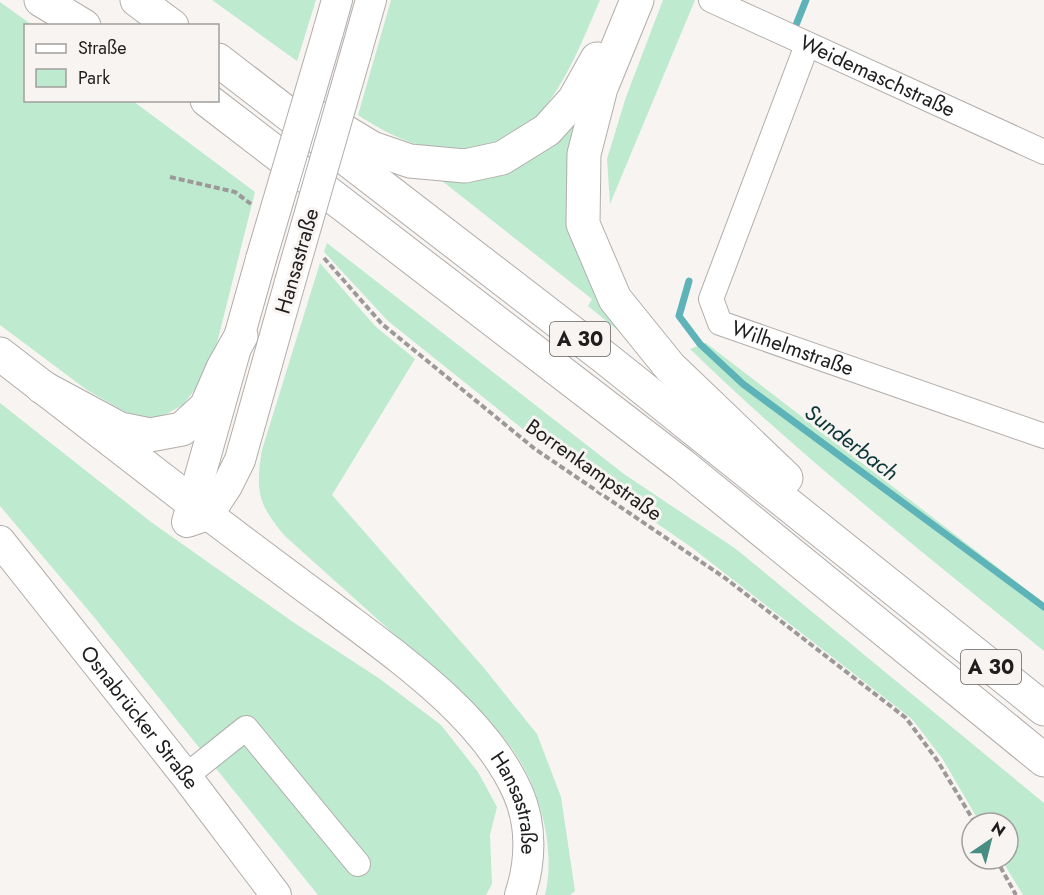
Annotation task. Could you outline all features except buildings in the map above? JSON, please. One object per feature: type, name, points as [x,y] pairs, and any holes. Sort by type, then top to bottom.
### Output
[{"type":"highway","points":[[41,0],[81,24]]},
{"type":"highway","points":[[72,0],[103,24]]},
{"type":"highway","points":[[137,0],[169,24]]},
{"type":"highway","points":[[219,56],[372,148],[410,161],[465,166],[502,158],[547,130],[574,100],[590,75],[623,0]]},
{"type":"highway","points":[[637,0],[602,88],[584,154],[583,224],[615,299],[670,367],[939,624]]},
{"type":"highway","name":"A 30","points":[[219,61],[604,357],[1044,709]]},
{"type":"highway","name":"A 30","points":[[210,102],[682,465],[1044,760]]},
{"type":"highway","points":[[42,387],[120,429],[150,435],[182,429],[206,407],[223,368],[241,336]]},
{"type":"highway","points":[[0,354],[196,514]]},
{"type":"highway","points":[[0,375],[196,514]]},
{"type":"main road","name":"Hansastraße","points":[[196,514],[261,259],[337,0]]},
{"type":"main road","name":"Hansastraße","points":[[196,514],[227,486],[240,460],[371,0]]},
{"type":"main road","name":"Hansastraße","points":[[196,514],[422,694],[471,722],[496,754],[518,794],[529,835],[528,873],[520,895]]},
{"type":"main road","name":"Osnabrücker Straße","points":[[0,541],[186,776],[276,895]]},
{"type":"street","name":"Weidemaschstraße","points":[[711,0],[1044,152]]},
{"type":"street","name":"Wilhelmstraße","points":[[807,45],[711,299],[720,323],[1044,436]]},
{"type":"street","points":[[186,776],[246,728],[358,864]]},
{"type":"path","points":[[170,177],[235,192],[253,206]]},
{"type":"path","name":"Borrenkampstraße","points":[[316,252],[324,258],[382,324],[535,449],[725,578],[906,718],[937,760],[968,811]]},
{"type":"path","points":[[1003,871],[1016,895]]},
{"type":"green space","points":[[212,0],[316,0],[297,61]]},
{"type":"green space","points":[[391,0],[600,0],[566,75],[535,119],[491,143],[472,149],[452,150],[433,148],[395,136],[358,115]]},
{"type":"green space","points":[[663,0],[695,0],[610,204],[607,159],[626,97]]},
{"type":"green space","points":[[0,2],[31,24],[24,24],[24,102],[134,102],[255,192],[217,343],[204,377],[183,405],[157,419],[127,413],[87,390],[0,325]]},
{"type":"green space","points":[[579,109],[575,153],[637,346],[588,306],[592,299],[437,177]]},
{"type":"green space","points":[[327,243],[624,474],[736,549],[1044,803],[1044,895],[1023,895],[1008,871],[1020,871],[1020,811],[973,811],[942,758],[912,719],[691,547],[539,442],[388,321],[324,252]]},
{"type":"green space","points":[[320,263],[375,326],[415,359],[332,495],[484,668],[537,734],[561,797],[575,891],[570,895],[545,895],[548,856],[542,815],[528,775],[504,738],[483,714],[286,537],[264,506],[259,487],[262,450]]},
{"type":"green space","points":[[706,343],[1044,603],[1044,651],[819,466],[690,349]]},
{"type":"green space","points":[[0,403],[151,522],[293,622],[380,679],[441,725],[478,772],[497,807],[490,835],[492,884],[486,895],[318,895],[89,611],[0,506]]},
{"type":"waterway","name":"Sunderbach","points":[[796,25],[806,0]]},
{"type":"waterway","name":"Sunderbach","points":[[689,281],[679,316],[700,344],[743,384],[1044,607]]}]
